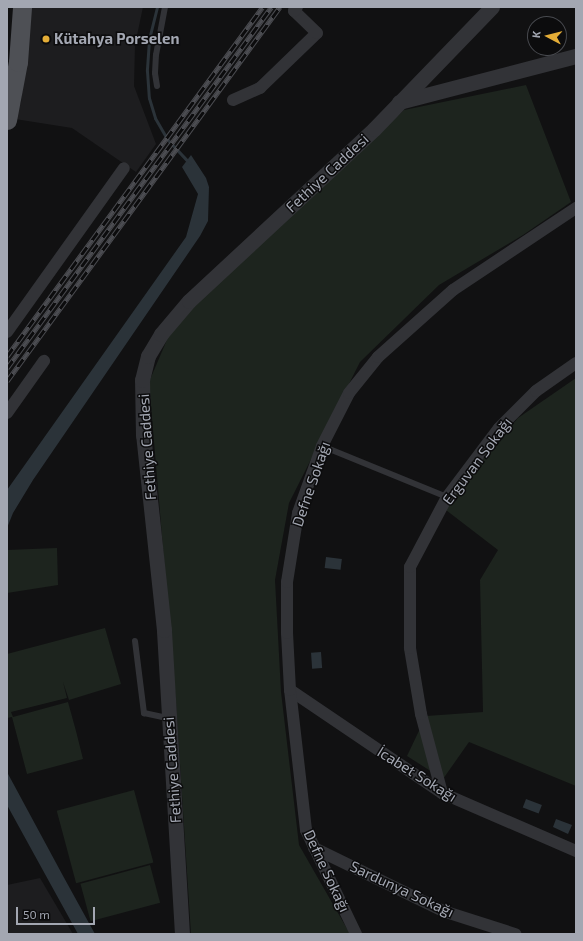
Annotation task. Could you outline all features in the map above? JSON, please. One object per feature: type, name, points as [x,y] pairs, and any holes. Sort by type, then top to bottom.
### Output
[{"type":"main road","points":[[7,57],[10,7]]},
{"type":"main road","points":[[7,120],[18,62],[22,7]]},
{"type":"street","points":[[233,100],[260,88],[317,33],[294,11],[297,7]]},
{"type":"street","name":"Fethiye Caddesi","points":[[182,934],[164,630],[143,435],[142,380],[148,356],[161,334],[189,301],[374,129],[492,7]]},
{"type":"street","points":[[399,102],[575,56]]},
{"type":"street","points":[[9,325],[124,168]]},
{"type":"street","name":"Defne Sokağı","points":[[356,934],[306,830],[290,690],[287,582],[298,513],[322,446],[349,393],[378,357],[453,290],[576,208]]},
{"type":"street","points":[[7,413],[44,361]]},
{"type":"street","name":"Erguvan Sokağı","points":[[442,793],[421,714],[410,648],[410,567],[447,497],[499,428],[536,391],[576,363]]},
{"type":"street","name":"İcabet Sokağı","points":[[290,690],[442,793],[576,851]]},
{"type":"street","name":"Sardunya Sokağı","points":[[314,848],[443,911],[515,934]]},
{"type":"lane","points":[[157,86],[156,61],[165,7]]},
{"type":"lane","points":[[322,446],[447,497]]},
{"type":"lane","points":[[135,641],[144,713],[169,718]]},
{"type":"shaded area","points":[[31,7],[143,7],[135,45],[134,86],[156,144],[136,172],[72,128],[15,119],[21,102]]},
{"type":"shaded area","points":[[526,85],[571,202],[523,235],[439,285],[360,362],[289,503],[275,580],[281,692],[299,845],[350,934],[191,934],[176,702],[149,382],[169,335],[189,310],[404,110]]},
{"type":"shaded area","points":[[191,155],[206,178],[209,187],[208,221],[200,236],[33,480],[13,513],[7,528],[7,490],[186,237],[198,194],[182,167]]},
{"type":"shaded area","points":[[576,378],[576,786],[469,742],[443,779],[407,756],[426,716],[483,712],[480,580],[498,550],[442,507],[518,418]]},
{"type":"shaded area","points":[[57,548],[58,585],[7,593],[7,550]]},
{"type":"shaded area","points":[[326,557],[342,559],[341,570],[325,568]]},
{"type":"shaded area","points":[[105,628],[121,684],[69,700],[63,682],[67,698],[11,712],[13,717],[68,702],[76,731],[83,759],[27,774],[12,717],[7,718],[7,654]]},
{"type":"shaded area","points":[[321,652],[322,668],[312,669],[311,653]]},
{"type":"shaded area","points":[[7,772],[95,934],[78,934],[7,805]]},
{"type":"shaded area","points":[[134,790],[153,862],[76,883],[57,811]]},
{"type":"shaded area","points":[[526,799],[542,805],[539,813],[523,807]]},
{"type":"shaded area","points":[[556,819],[572,825],[568,834],[553,827]]},
{"type":"shaded area","points":[[150,865],[160,903],[91,921],[80,884]]},
{"type":"shaded area","points":[[40,878],[73,934],[7,934],[7,885]]},
{"type":"waterway","points":[[157,7],[149,40],[147,71],[149,98],[155,118],[167,139],[189,163]]},
{"type":"railway","points":[[7,356],[262,7]]},
{"type":"railway","points":[[7,368],[271,7]]},
{"type":"railway","points":[[7,381],[280,7]]},
{"type":"place","name":"Kütahya Porselen","points":[[46,39]]}]
